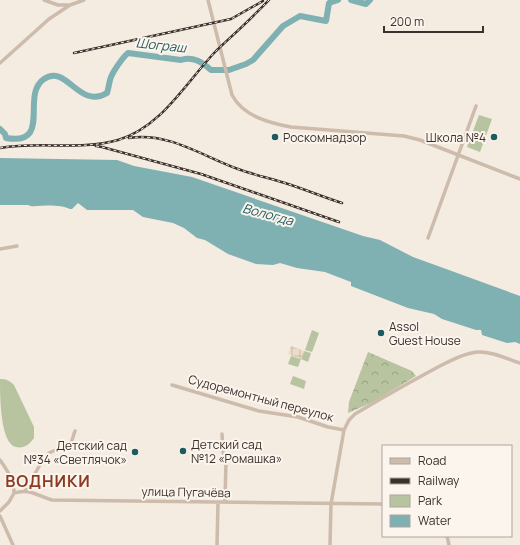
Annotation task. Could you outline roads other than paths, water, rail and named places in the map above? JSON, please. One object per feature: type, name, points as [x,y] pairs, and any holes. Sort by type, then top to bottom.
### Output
[{"type":"street","points":[[44,0],[58,5],[70,5]]},
{"type":"street","points":[[0,63],[49,19],[70,5],[84,0]]},
{"type":"street","points":[[208,0],[232,95],[238,105],[251,114],[276,124],[397,135],[420,140],[520,179]]},
{"type":"street","points":[[428,238],[476,106]]},
{"type":"street","points":[[0,249],[17,246]]},
{"type":"street","points":[[330,545],[331,504],[344,430],[349,420],[355,414],[420,377],[469,353],[479,352],[492,354],[520,363]]},
{"type":"street","name":"Судоремонтный переулок","points":[[172,385],[260,411],[298,417],[328,427],[344,430]]},
{"type":"street","points":[[25,491],[41,463],[50,454],[71,443],[75,431]]},
{"type":"street","points":[[222,434],[223,452],[226,460],[225,502]]},
{"type":"street","points":[[0,460],[13,483],[14,492],[9,502],[0,511]]},
{"type":"street","name":"улица Пугачёва","points":[[14,492],[31,492],[52,500],[382,504]]},
{"type":"street","points":[[217,545],[218,502]]},
{"type":"street","points":[[0,516],[14,545]]},
{"type":"water","name":"Вологда","points":[[0,158],[117,160],[134,166],[192,177],[363,236],[380,240],[413,257],[520,296],[520,344],[515,342],[507,343],[482,335],[481,330],[476,330],[442,319],[434,314],[408,308],[351,286],[351,282],[325,272],[297,268],[280,263],[273,265],[256,264],[228,254],[205,240],[197,238],[184,228],[173,223],[143,217],[133,210],[87,210],[78,203],[72,209],[46,205],[0,205]]},
{"type":"waterway","name":"Шограш","points":[[0,129],[5,134],[6,138],[20,138],[28,134],[32,127],[34,118],[37,86],[44,79],[52,76],[59,77],[88,96],[97,97],[107,93],[112,74],[128,53],[181,60],[193,59],[201,62],[211,70],[229,70],[253,60],[283,26],[300,16],[326,21],[329,3],[338,0]]},
{"type":"waterway","name":"Шограш","points":[[351,0],[366,4],[370,0]]},
{"type":"railway","points":[[0,148],[30,145],[89,145],[118,140],[134,134],[148,125],[160,114],[216,51],[250,20],[269,0]]},
{"type":"railway","points":[[74,53],[231,19],[263,1]]},
{"type":"railway","points":[[129,138],[158,138],[172,142],[185,146],[238,169],[285,183],[342,203]]},
{"type":"railway","points":[[96,146],[201,174],[339,222]]},
{"type":"place","name":"Роскомнадзор","points":[[275,137]]},
{"type":"place","name":"Школа №4","points":[[494,137]]},
{"type":"place","name":"Assol Guest House","points":[[381,333]]},
{"type":"place","name":"Детский сад №12 «Ромашка»","points":[[183,451]]},
{"type":"place","name":"Детский сад №34 «Светлячок»","points":[[135,452]]},
{"type":"district","name":"ВОДНИКИ","points":[[48,481]]}]
